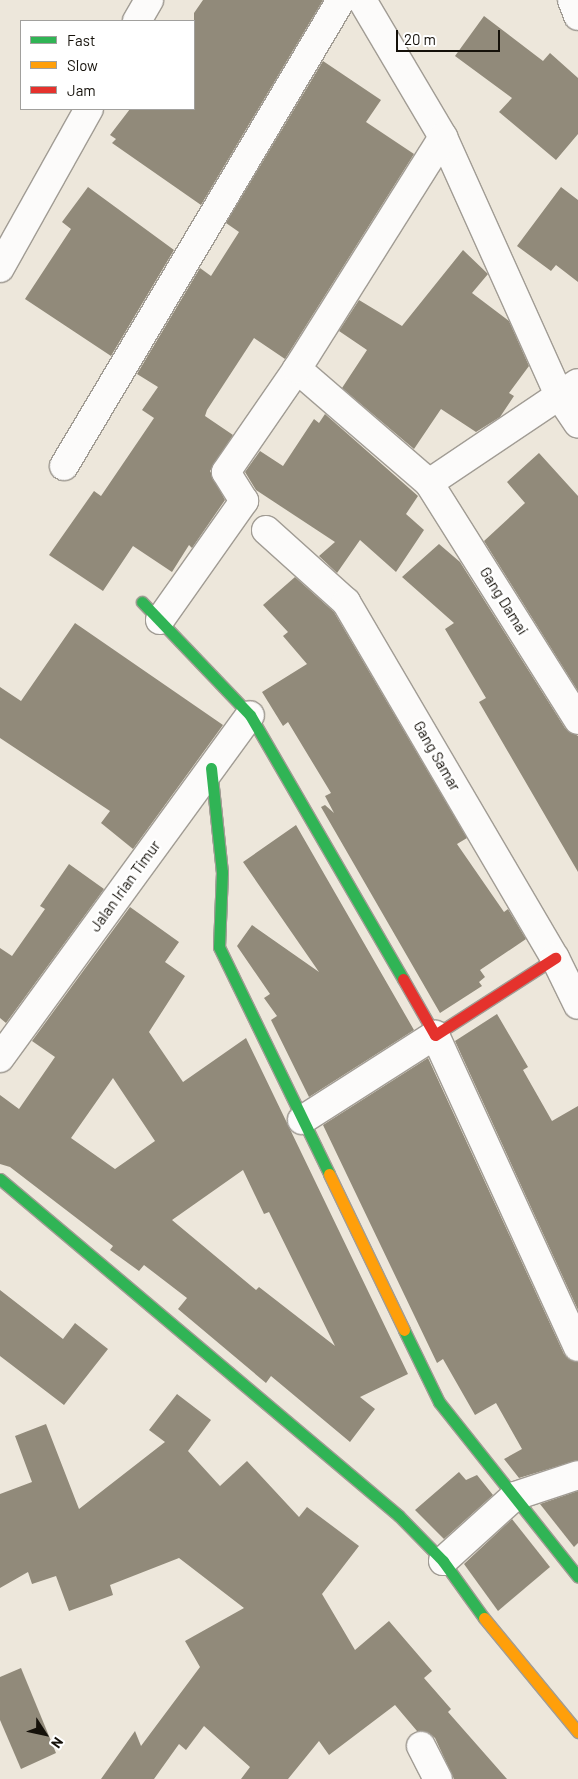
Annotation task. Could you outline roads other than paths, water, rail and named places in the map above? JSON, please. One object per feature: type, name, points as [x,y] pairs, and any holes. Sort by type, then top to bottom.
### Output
[{"type":"street","points":[[138,20],[149,0]]},
{"type":"street","points":[[64,466],[341,0]]},
{"type":"street","points":[[362,0],[443,137],[569,390],[578,424]]},
{"type":"street","points":[[572,0],[578,16]]},
{"type":"street","points":[[0,268],[88,110]]},
{"type":"street","points":[[443,137],[297,369],[226,472],[244,501],[151,611],[250,715],[435,1035],[578,1347]]},
{"type":"street","name":"Gang Damai","points":[[297,369],[429,483],[578,720]]},
{"type":"street","points":[[429,483],[569,390]]},
{"type":"street","name":"Gang Samar","points":[[266,530],[346,602],[555,958],[578,1005]]},
{"type":"street","name":"Jalan Irian Timur","points":[[0,1058],[250,715]]},
{"type":"street","points":[[211,768],[222,872],[219,947],[439,1402],[578,1577]]},
{"type":"street","points":[[302,1120],[555,958]]},
{"type":"street","points":[[0,1179],[299,1428],[399,1516],[443,1561],[470,1601],[578,1732]]},
{"type":"street","points":[[443,1561],[515,1496],[578,1475]]},
{"type":"street","points":[[421,1746],[438,1779]]}]
